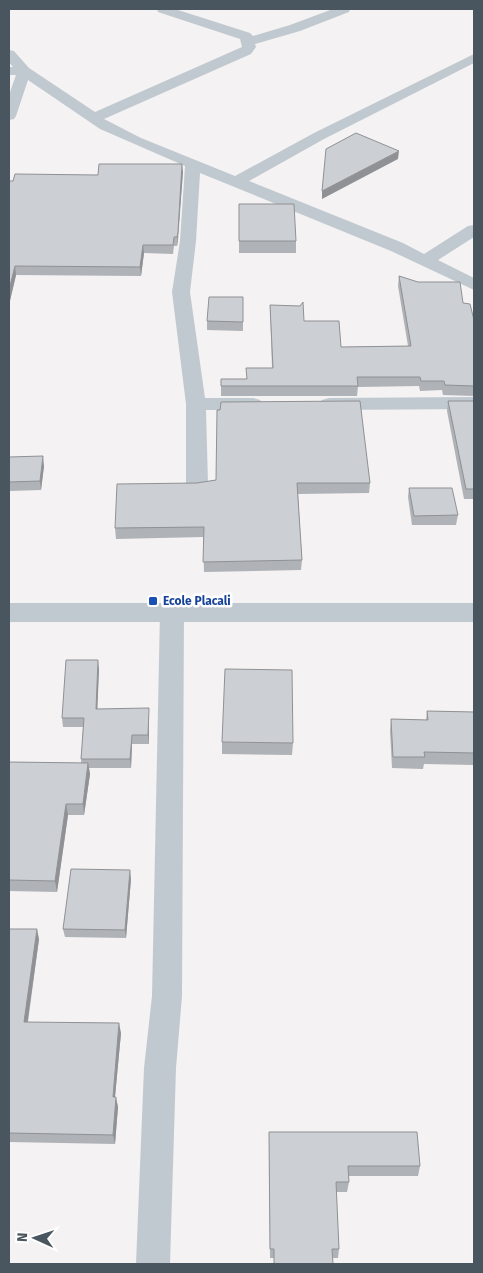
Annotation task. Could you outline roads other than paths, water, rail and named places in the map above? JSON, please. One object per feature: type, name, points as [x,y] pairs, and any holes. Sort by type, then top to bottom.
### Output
[{"type":"street","points":[[94,118],[246,51],[248,47],[245,36],[163,9]]},
{"type":"street","points":[[248,42],[295,28],[344,9]]},
{"type":"street","points":[[9,54],[24,71],[105,126],[136,141],[398,247],[474,285]]},
{"type":"street","points":[[237,181],[319,136],[474,58]]},
{"type":"street","points":[[9,71],[24,71]]},
{"type":"street","points":[[9,116],[24,71]]},
{"type":"street","points":[[193,163],[188,241],[181,292],[196,404],[197,484]]},
{"type":"street","points":[[425,261],[474,230]]},
{"type":"street","points":[[315,404],[474,403]]},
{"type":"street","points":[[196,404],[276,404]]},
{"type":"street","points":[[9,612],[474,613]]},
{"type":"street","points":[[153,1264],[160,1068],[167,996],[172,612]]},
{"type":"place","name":"Ecole Placali","points":[[153,601]]}]
